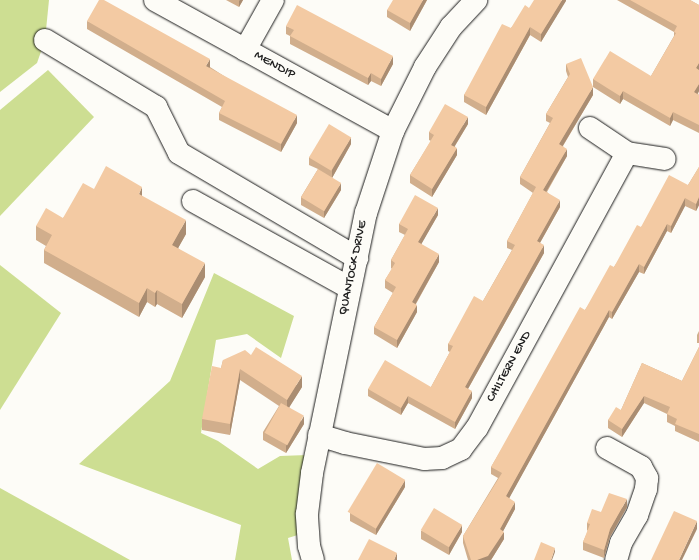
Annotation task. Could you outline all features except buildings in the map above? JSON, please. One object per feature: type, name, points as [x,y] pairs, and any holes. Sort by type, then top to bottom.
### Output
[{"type":"street","name":"MENDIP","points":[[155,0],[393,131]]},
{"type":"street","points":[[245,50],[273,0]]},
{"type":"street","name":"QUANTOCK DRIVE","points":[[313,560],[309,546],[307,514],[319,435],[366,213],[393,131],[425,67],[452,27],[476,0]]},
{"type":"street","points":[[45,40],[156,107],[179,153],[356,258]]},
{"type":"street","points":[[590,128],[627,153],[666,159]]},
{"type":"street","name":"CHILTERN END","points":[[319,435],[345,443],[424,459],[442,458],[461,449],[477,428],[627,153]]},
{"type":"street","points":[[193,201],[350,288]]},
{"type":"street","points":[[607,448],[641,467],[647,478],[646,489],[637,515],[621,543],[616,560]]},
{"type":"green space","points":[[0,0],[49,0],[45,40],[37,63],[0,92]]},
{"type":"green space","points":[[48,70],[94,117],[0,216],[0,110]]},
{"type":"green space","points":[[0,265],[61,313],[0,410]]},
{"type":"green space","points":[[214,273],[294,316],[281,358],[247,334],[216,340],[201,433],[218,441],[258,469],[280,456],[307,455],[301,534],[288,538],[292,560],[235,560],[241,525],[79,464],[170,381]]},
{"type":"green space","points":[[0,488],[130,560],[0,560]]}]
